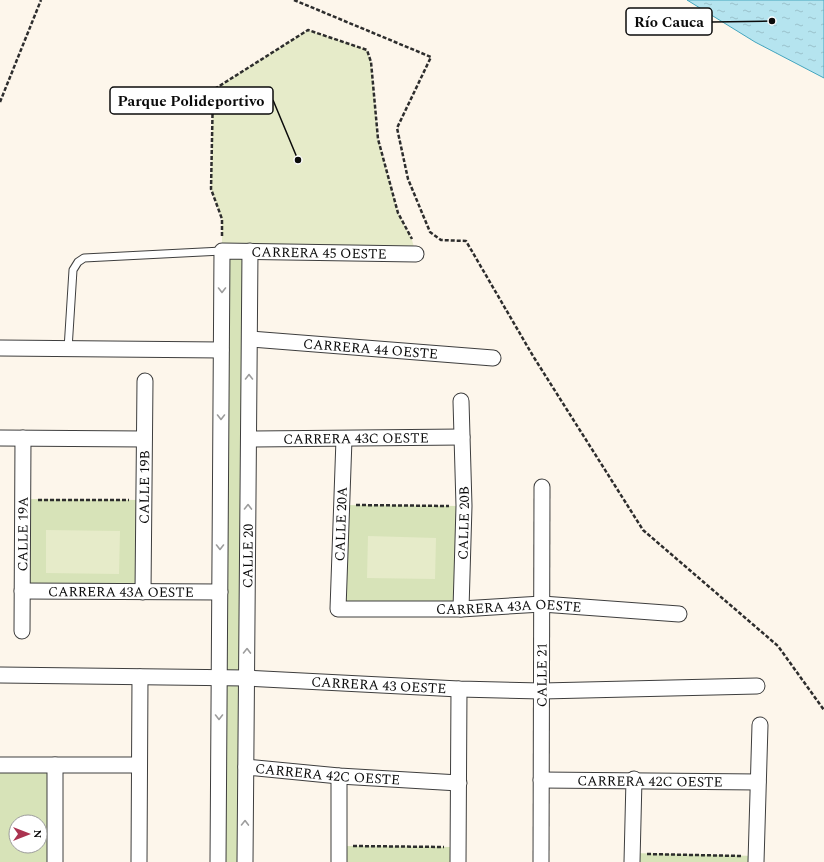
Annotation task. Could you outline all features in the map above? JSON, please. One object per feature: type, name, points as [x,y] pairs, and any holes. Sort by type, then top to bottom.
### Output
[{"type":"street","name":"CARRERA 45 OESTE","points":[[222,251],[416,254]]},
{"type":"street","name":"CALLE 20","points":[[218,862],[222,251]]},
{"type":"street","name":"CALLE 20","points":[[245,862],[250,251]]},
{"type":"street","name":"CARRERA 44 OESTE","points":[[250,339],[492,358]]},
{"type":"street","points":[[0,348],[221,350]]},
{"type":"street","name":"CALLE 19B","points":[[143,592],[145,381]]},
{"type":"street","name":"CALLE 20B","points":[[460,609],[464,506],[461,401]]},
{"type":"street","name":"CARRERA 43C OESTE","points":[[249,439],[462,437]]},
{"type":"street","points":[[0,438],[144,439]]},
{"type":"street","name":"CALLE 19A","points":[[22,630],[23,438]]},
{"type":"street","name":"CALLE 20A","points":[[338,609],[344,438]]},
{"type":"street","name":"CALLE 21","points":[[541,862],[542,487]]},
{"type":"street","name":"CARRERA 43A OESTE","points":[[22,591],[220,592]]},
{"type":"street","name":"CARRERA 43A OESTE","points":[[338,609],[460,609],[542,604],[679,614]]},
{"type":"street","name":"CARRERA 43 OESTE","points":[[0,674],[246,678],[459,689],[542,691],[757,686]]},
{"type":"street","points":[[139,862],[140,677]]},
{"type":"street","points":[[458,862],[459,689]]},
{"type":"street","points":[[756,859],[760,726]]},
{"type":"street","points":[[0,765],[140,766]]},
{"type":"street","points":[[55,765],[55,862]]},
{"type":"street","name":"CARRERA 42C OESTE","points":[[246,767],[339,776],[459,783]]},
{"type":"street","points":[[339,776],[339,862]]},
{"type":"street","points":[[632,858],[634,779]]},
{"type":"street","name":"CARRERA 42C OESTE","points":[[541,780],[634,779],[758,782]]},
{"type":"lane","points":[[68,349],[73,270],[78,262],[84,258],[112,255],[222,251]]},
{"type":"path","points":[[0,102],[41,0]]},
{"type":"path","points":[[294,0],[431,57],[397,128],[408,179],[430,232],[441,240],[466,241],[534,356],[643,530],[778,646],[824,710]]},
{"type":"path","points":[[222,251],[222,219],[211,189],[213,90],[308,30],[367,50],[371,62],[378,139],[398,213],[412,240],[416,254]]},
{"type":"path","points":[[23,499],[144,500]]},
{"type":"path","points":[[342,505],[464,506]]},
{"type":"path","points":[[339,846],[458,847]]},
{"type":"path","points":[[632,858],[756,859]]},
{"type":"green space","points":[[308,30],[367,50],[371,62],[378,139],[398,213],[412,240],[416,254],[222,251],[222,219],[211,189],[213,90]]},
{"type":"green space","points":[[222,251],[250,251],[245,862],[218,862]]},
{"type":"green space","points":[[23,499],[144,500],[143,592],[22,591]]},
{"type":"green space","points":[[342,505],[464,506],[461,609],[338,609]]},
{"type":"green space","points":[[46,530],[120,531],[119,574],[46,573]]},
{"type":"green space","points":[[368,536],[436,538],[435,579],[367,578]]},
{"type":"green space","points":[[0,765],[55,765],[55,862],[0,862]]},
{"type":"green space","points":[[339,846],[458,847],[458,862],[339,862]]},
{"type":"green space","points":[[632,853],[757,856],[756,862],[632,862]]},
{"type":"water","points":[[687,0],[824,0],[824,78],[755,42]]},
{"type":"place","name":"Río Cauca","points":[[772,21]]},
{"type":"place","name":"Parque Polideportivo","points":[[298,160]]}]
